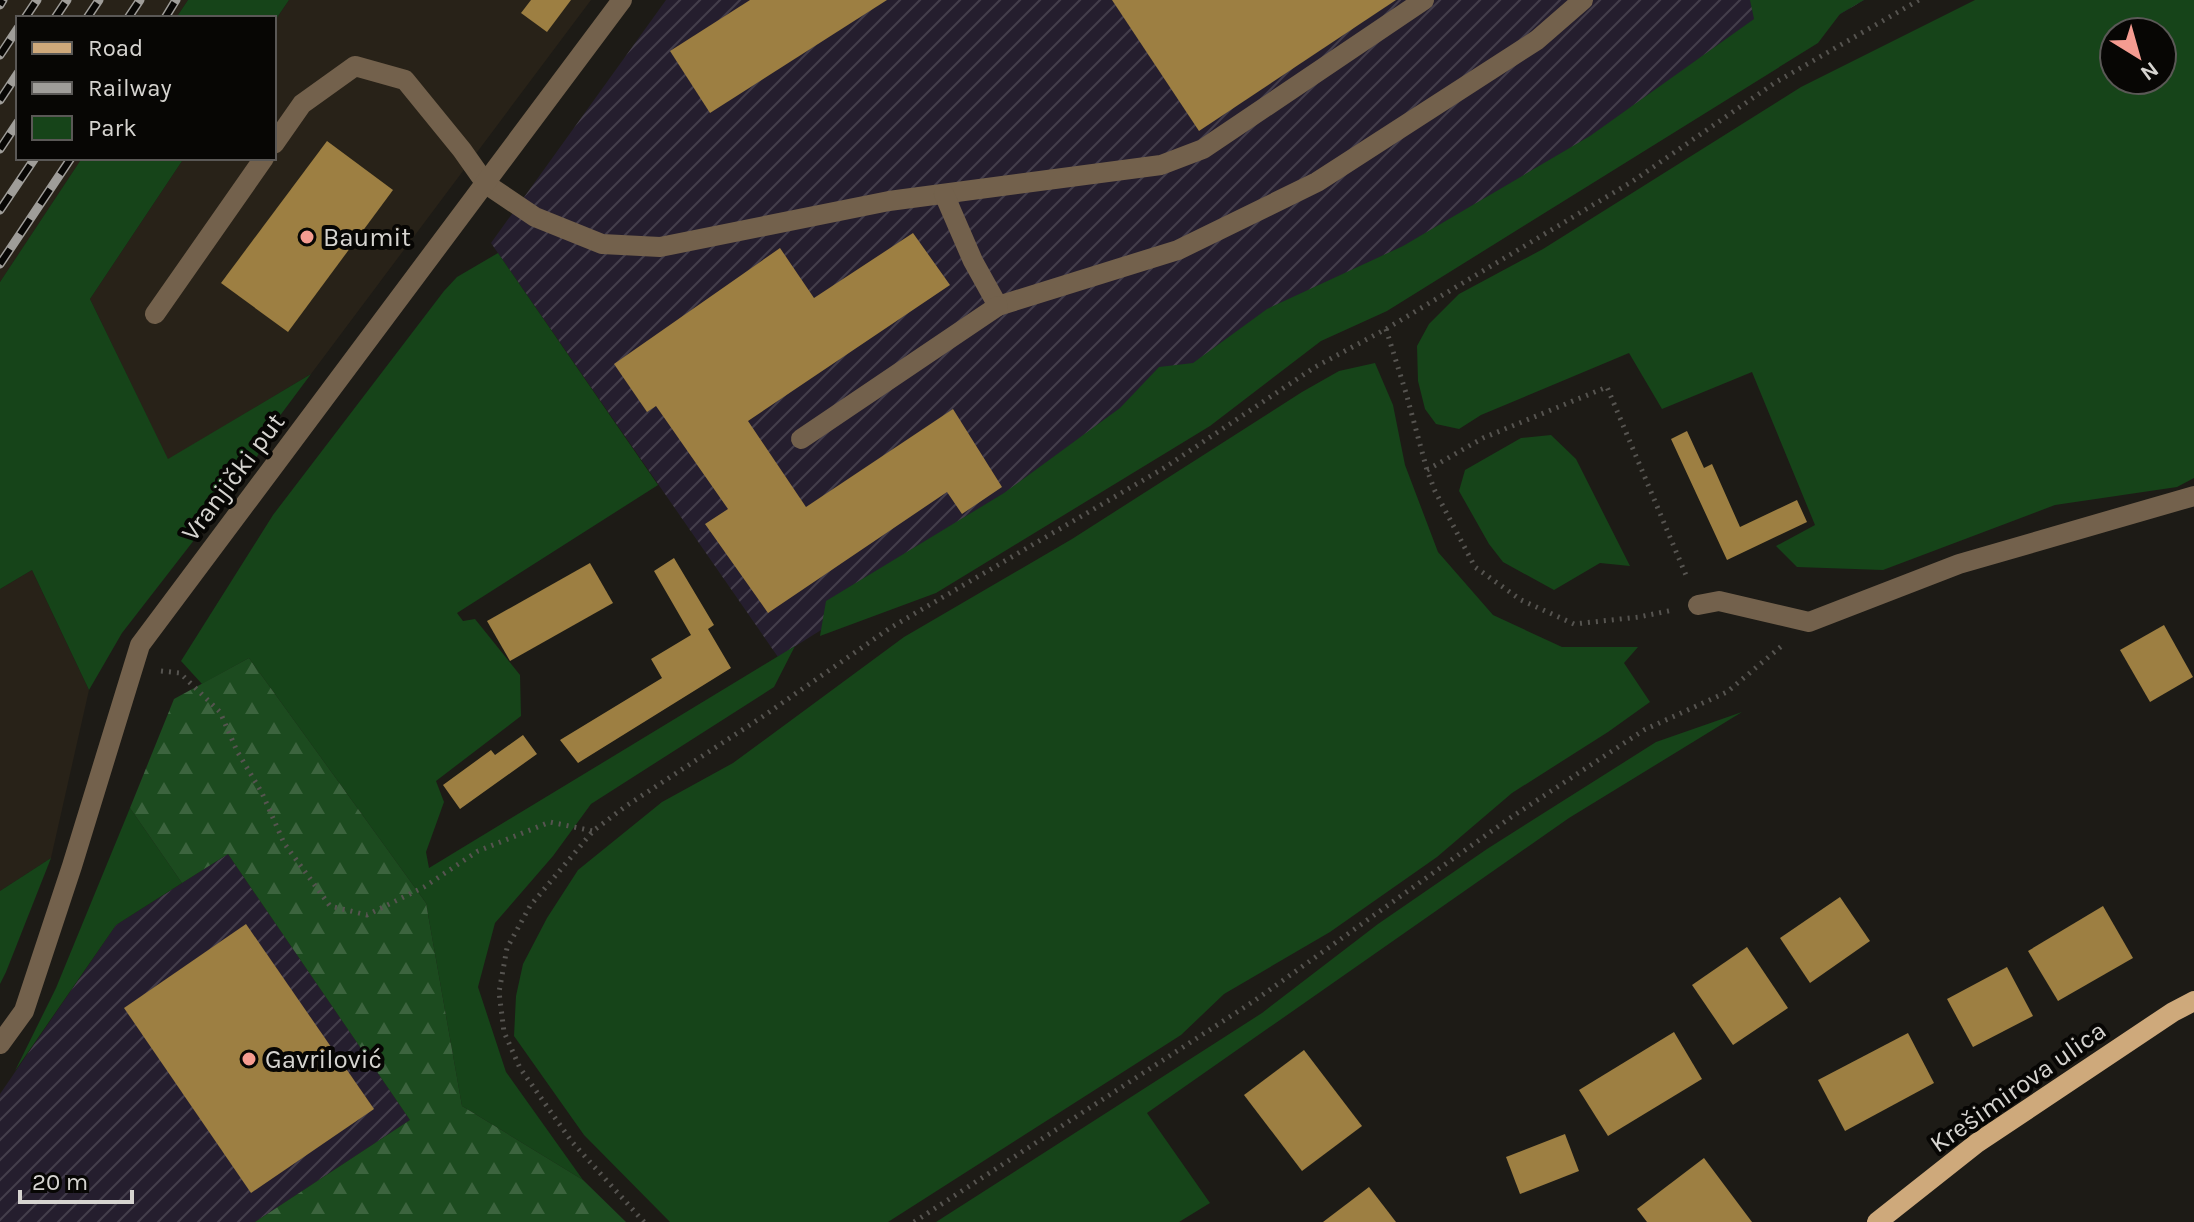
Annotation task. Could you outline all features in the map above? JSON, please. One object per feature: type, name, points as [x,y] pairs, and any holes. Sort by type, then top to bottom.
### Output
[{"type":"main road","name":"Krešimirova ulica","points":[[1877,1222],[1977,1143],[2194,1001]]},
{"type":"street","name":"Vranjički put","points":[[0,1044],[24,1011],[140,645],[622,0]]},
{"type":"street","points":[[276,115],[302,104],[355,66],[405,80],[486,184],[535,217],[602,244],[660,247],[889,201],[1161,165],[1203,149],[1424,0]]},
{"type":"street","points":[[801,439],[998,306],[1178,250],[1317,182],[1537,40],[1583,0]]},
{"type":"street","points":[[276,141],[302,104]]},
{"type":"street","points":[[155,314],[263,160]]},
{"type":"street","points":[[944,194],[973,261],[998,306]]},
{"type":"street","points":[[1698,605],[1719,601],[1809,622],[1959,564],[2194,496]]},
{"type":"path","points":[[644,1222],[572,1142],[520,1068],[504,1032],[502,1019],[499,992],[507,948],[530,906],[593,831],[890,628],[1164,468],[1315,367],[1386,329],[1633,181],[1776,82],[1919,0]]},
{"type":"path","points":[[1386,329],[1427,470],[1475,567],[1521,600],[1574,624],[1639,617],[1698,605],[1607,387],[1483,438],[1427,470]]},
{"type":"path","points":[[914,1222],[1254,1001],[1510,818],[1644,730],[1727,692],[1809,622]]},
{"type":"path","points":[[133,667],[180,673],[220,712],[284,843],[330,906],[367,915],[424,887],[478,851],[550,822],[593,831]]},
{"type":"shaded area","points":[[0,0],[188,0],[177,16],[16,16],[16,160],[81,160],[0,282]]},
{"type":"shaded area","points":[[289,0],[591,0],[311,374],[168,460],[90,299],[183,160],[276,160],[276,19]]},
{"type":"shaded area","points":[[666,0],[1864,0],[1150,424],[778,657],[491,243]]},
{"type":"shaded area","points":[[32,570],[89,690],[51,858],[0,891],[0,589]]},
{"type":"shaded area","points":[[228,854],[410,1120],[255,1222],[0,1222],[0,1094],[116,925]]},
{"type":"green space","points":[[188,0],[289,0],[276,19],[276,16],[177,16]]},
{"type":"green space","points":[[1750,0],[1864,0],[1840,14],[1818,43],[1387,311],[1321,341],[1210,426],[936,593],[820,636],[826,601],[1004,493],[1120,408],[1159,367],[1193,363],[1267,309],[1403,246],[1590,136],[1754,19]]},
{"type":"green space","points":[[1975,0],[2194,0],[2194,478],[2177,487],[2055,505],[1883,570],[1797,567],[1776,546],[1815,525],[1752,372],[1662,409],[1629,353],[1481,415],[1459,429],[1436,424],[1425,409],[1418,381],[1417,346],[1429,324],[1459,294],[1543,249],[1801,87]]},
{"type":"green space","points":[[81,160],[183,160],[90,299],[168,459],[311,374],[276,421],[253,464],[122,633],[89,690],[32,570],[0,589],[0,282]]},
{"type":"green space","points":[[498,253],[658,485],[457,613],[463,621],[475,619],[520,675],[521,716],[436,781],[444,802],[426,852],[429,868],[795,646],[774,687],[591,804],[553,856],[495,923],[478,987],[506,1072],[583,1180],[462,1106],[426,903],[249,658],[202,684],[181,661],[273,515],[444,291],[457,277]]},
{"type":"green space","points":[[1375,363],[1393,405],[1405,465],[1438,552],[1493,615],[1562,647],[1638,647],[1624,663],[1650,702],[1512,793],[1437,857],[1330,932],[1224,994],[1181,1035],[888,1222],[670,1222],[584,1135],[514,1036],[516,996],[523,964],[547,918],[578,870],[662,802],[733,763],[904,637],[1072,539],[1302,392],[1339,371]]},
{"type":"green space","points":[[1551,435],[1576,459],[1630,566],[1600,563],[1554,590],[1503,562],[1489,544],[1459,491],[1465,470],[1521,438]]},
{"type":"green space","points":[[249,658],[426,903],[462,1106],[583,1180],[626,1222],[255,1222],[410,1120],[228,854],[182,883],[130,808],[174,699]]},
{"type":"green space","points":[[1742,712],[1569,818],[1147,1113],[1210,1203],[1179,1222],[936,1222],[1262,1013],[1378,924],[1487,849],[1656,742]]},
{"type":"green space","points":[[130,808],[182,883],[116,925],[15,1071],[56,988]]},
{"type":"green space","points":[[51,858],[6,972],[0,984],[0,891]]},
{"type":"building","points":[[531,0],[571,0],[547,32],[521,13]]},
{"type":"building","points":[[750,0],[887,0],[710,113],[670,51]]},
{"type":"building","points":[[1112,0],[1396,0],[1199,131]]},
{"type":"building","name":"Baumit","points":[[327,141],[393,190],[288,332],[221,283]]},
{"type":"building","points":[[913,233],[950,285],[748,421],[806,507],[953,409],[1002,487],[962,514],[947,492],[768,613],[705,524],[728,509],[656,406],[647,412],[614,364],[780,248],[814,298]]},
{"type":"building","points":[[1687,431],[1704,468],[1712,464],[1740,527],[1797,500],[1807,522],[1727,560],[1671,439]]},
{"type":"building","points":[[674,558],[714,625],[708,629],[731,668],[578,763],[560,740],[662,678],[651,659],[691,635],[654,571]]},
{"type":"building","points":[[590,563],[613,603],[510,661],[487,621]]},
{"type":"building","points":[[2164,625],[2193,677],[2150,702],[2120,650]]},
{"type":"building","points":[[523,735],[537,754],[460,809],[443,785],[491,750],[495,755]]},
{"type":"building","points":[[1840,897],[1870,941],[1810,983],[1780,938]]},
{"type":"building","points":[[2103,906],[2133,958],[2058,1001],[2028,951]]},
{"type":"building","name":"Gavrilović","points":[[246,924],[374,1109],[251,1193],[124,1008]]},
{"type":"building","points":[[1747,947],[1788,1008],[1733,1045],[1692,985]]},
{"type":"building","points":[[2007,967],[2033,1016],[1973,1047],[1947,999]]},
{"type":"building","points":[[1674,1032],[1702,1079],[1608,1136],[1579,1090]]},
{"type":"building","points":[[1908,1033],[1934,1083],[1845,1131],[1818,1080]]},
{"type":"building","points":[[1304,1050],[1362,1126],[1302,1171],[1244,1095]]},
{"type":"building","points":[[1565,1134],[1579,1171],[1520,1194],[1506,1157]]},
{"type":"building","points":[[1704,1158],[1752,1222],[1647,1222],[1637,1209]]},
{"type":"building","points":[[1369,1187],[1396,1222],[1323,1222]]},
{"type":"railway","points":[[0,5],[3,0]]},
{"type":"railway","points":[[26,16],[37,0]]},
{"type":"railway","points":[[56,16],[67,0]]},
{"type":"railway","points":[[88,16],[99,0]]},
{"type":"railway","points":[[129,16],[140,0]]},
{"type":"railway","points":[[166,16],[176,0]]},
{"type":"railway","points":[[0,55],[16,31]]},
{"type":"railway","points":[[0,100],[16,76]]},
{"type":"railway","points":[[0,149],[16,125]]},
{"type":"railway","points":[[0,210],[34,160]]},
{"type":"railway","points":[[0,264],[70,160]]},
{"type":"place","name":"Baumit","points":[[307,237]]},
{"type":"place","name":"Gavrilović","points":[[249,1059]]}]
